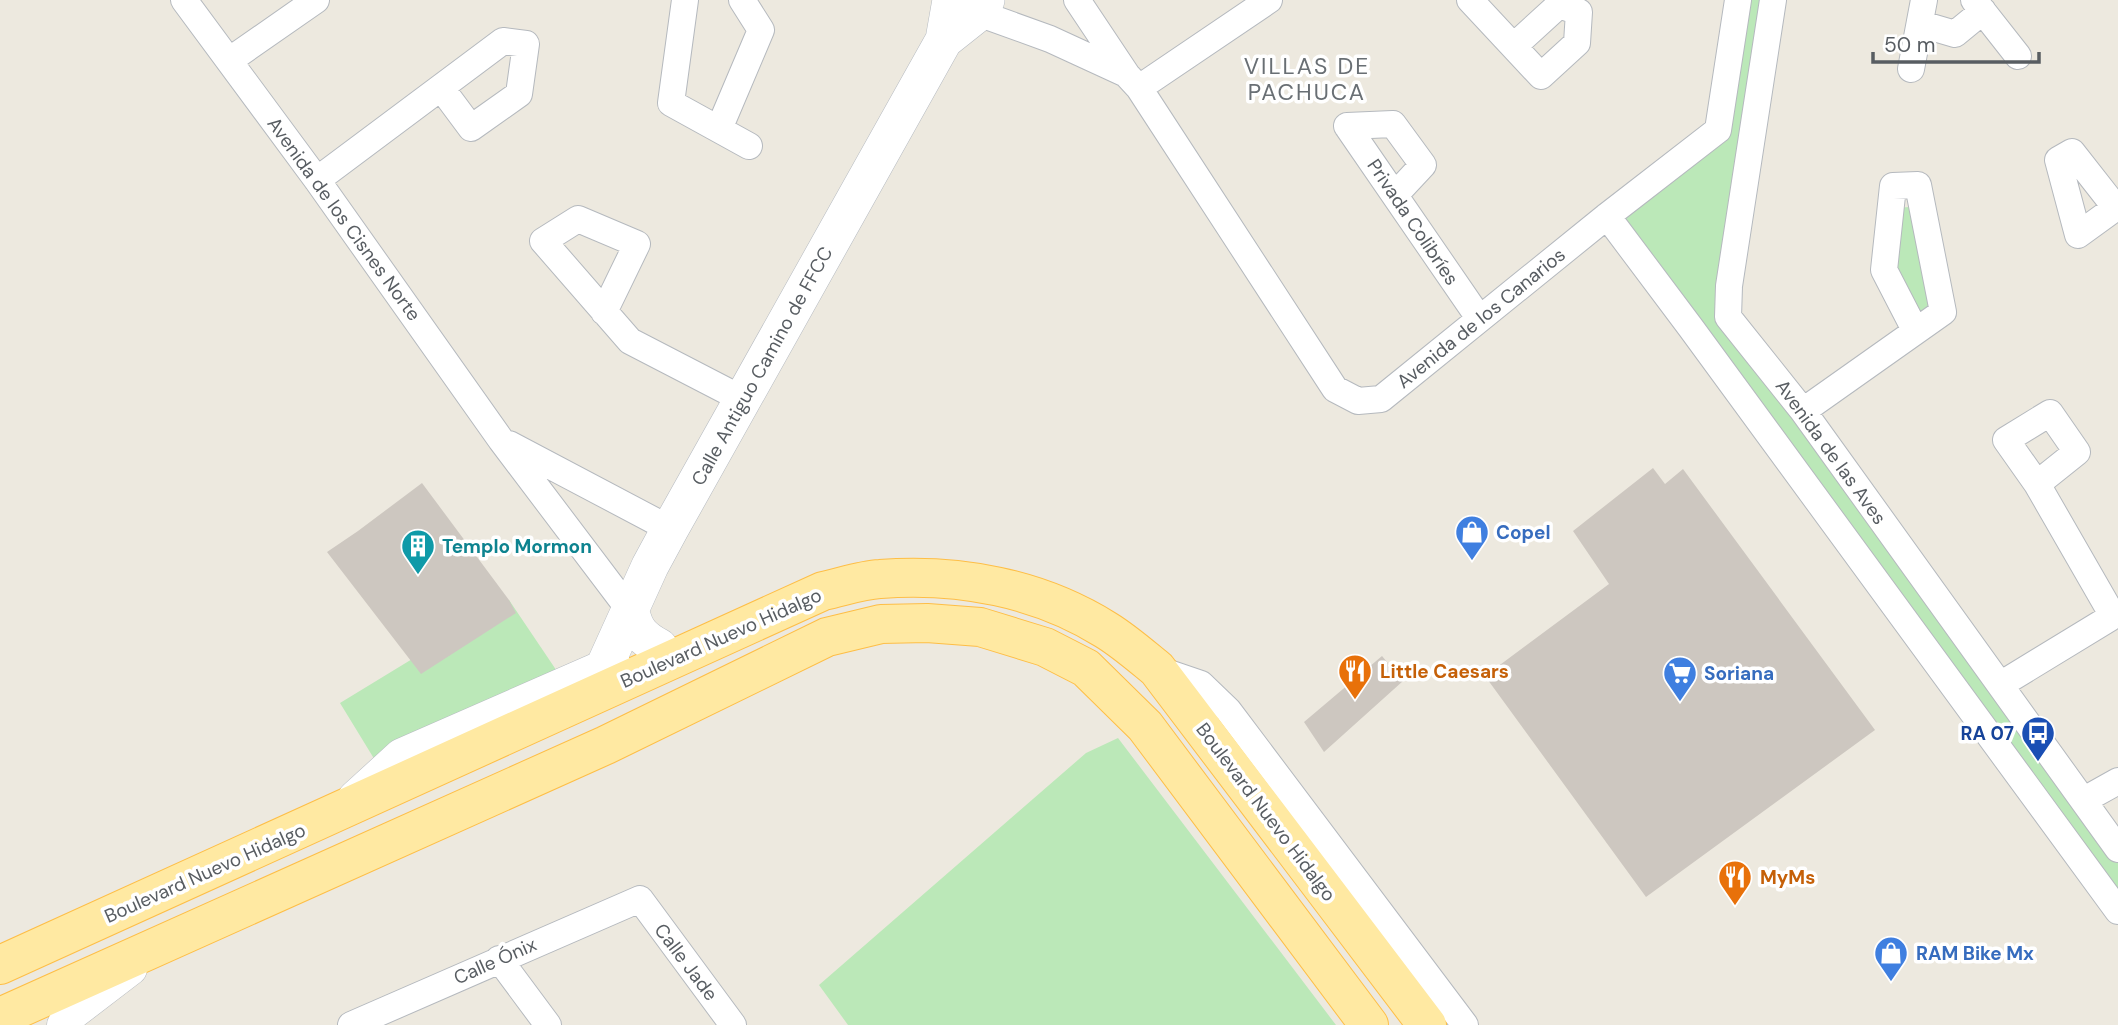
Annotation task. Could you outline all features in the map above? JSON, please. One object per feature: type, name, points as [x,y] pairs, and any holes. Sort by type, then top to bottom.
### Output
[{"type":"main road","name":"Calle Antiguo Camino de FFCC","points":[[584,685],[631,612],[650,566],[670,529],[967,3]]},
{"type":"main road","name":"Boulevard Nuevo Hidalgo","points":[[0,965],[345,810],[584,685],[756,620],[823,591],[878,579],[937,577],[995,584],[1065,607],[1109,631],[1157,669],[1427,1025]]},
{"type":"main road","points":[[631,612],[634,626],[639,633],[659,647]]},
{"type":"main road","points":[[410,831],[461,794],[531,759],[565,731],[584,685],[631,612]]},
{"type":"main road","points":[[584,685],[659,647],[715,624],[756,620]]},
{"type":"main road","points":[[0,1017],[606,745],[827,637],[881,624],[927,623],[980,626],[1045,647],[1086,668],[1145,726],[1369,1025]]},
{"type":"street","name":"Avenida de los Cisnes Norte","points":[[184,0],[317,180],[501,440],[631,612]]},
{"type":"street","points":[[230,60],[316,0]]},
{"type":"street","points":[[685,0],[671,103],[749,146]]},
{"type":"street","points":[[719,130],[761,30],[742,0]]},
{"type":"street","points":[[1470,0],[1514,46]]},
{"type":"street","points":[[1738,0],[1718,130],[1751,147]]},
{"type":"street","points":[[1691,328],[1728,317],[1730,286],[1773,0]]},
{"type":"street","points":[[1050,39],[1063,32],[1074,19],[1078,1]]},
{"type":"street","name":"Avenida de los Canarios","points":[[1078,1],[1335,389],[1358,401],[1381,399],[1606,216],[1718,130]]},
{"type":"street","points":[[967,3],[1050,39],[1133,81],[1264,1]]},
{"type":"street","points":[[1911,69],[1922,12],[1955,34],[1979,6],[2018,56]]},
{"type":"street","points":[[317,180],[442,89]]},
{"type":"street","name":"Privada Colibríes","points":[[1395,195],[1423,165],[1392,124],[1347,126],[1479,318]]},
{"type":"street","points":[[1803,411],[1943,312],[1918,186],[1893,186],[1884,270],[1916,330]]},
{"type":"street","name":"Avenida de las Aves","points":[[1606,216],[2113,895]]},
{"type":"street","points":[[604,312],[631,341],[744,400]]},
{"type":"street","name":"Avenida de las Aves","points":[[1728,317],[1803,411],[2118,849]]},
{"type":"street","name":"Avenida de los Cisnes Norte","points":[[501,440],[670,529]]},
{"type":"street","points":[[556,513],[575,480]]},
{"type":"street","points":[[2000,685],[2115,615],[2037,484]]},
{"type":"street","points":[[1157,669],[1201,684],[1228,710],[1465,1025]]},
{"type":"street","points":[[2084,800],[2118,781]]},
{"type":"street","name":"Calle Ónix","points":[[364,1022],[499,959],[639,899]]},
{"type":"street","name":"Calle Jade","points":[[639,899],[733,1025]]},
{"type":"street","points":[[63,1025],[67,1018],[170,939]]},
{"type":"street","points":[[499,959],[548,1025]]},
{"type":"green space","points":[[1743,0],[1762,0],[1723,313],[2118,854],[2118,897],[1618,219],[1721,135]]},
{"type":"green space","points":[[1910,207],[1934,310],[1919,317],[1891,268],[1894,208]]},
{"type":"green space","points":[[509,600],[571,692],[392,788],[340,703]]},
{"type":"green space","points":[[1118,738],[1336,1025],[848,1025],[819,985],[1086,753]]},
{"type":"building","name":"Soriana","points":[[1653,468],[1665,484],[1683,469],[1875,730],[1646,897],[1485,676],[1609,584],[1573,531]]},
{"type":"building","name":"Templo Mormon","points":[[422,483],[516,613],[421,674],[327,552]]},
{"type":"building","name":"Little Caesars","points":[[1382,656],[1403,681],[1324,752],[1304,722]]},
{"type":"place","name":"Copel","points":[[1472,562]]},
{"type":"place","name":"Templo Mormon","points":[[418,576]]},
{"type":"place","name":"Little Caesars","points":[[1355,701]]},
{"type":"place","name":"Soriana","points":[[1680,703]]},
{"type":"place","name":"RA 07","points":[[2038,763]]},
{"type":"place","name":"MyMs","points":[[1735,907]]},
{"type":"place","name":"RAM Bike Mx","points":[[1891,983]]},
{"type":"district","name":"VILLAS DE PACHUCA","points":[[1307,79]]}]
